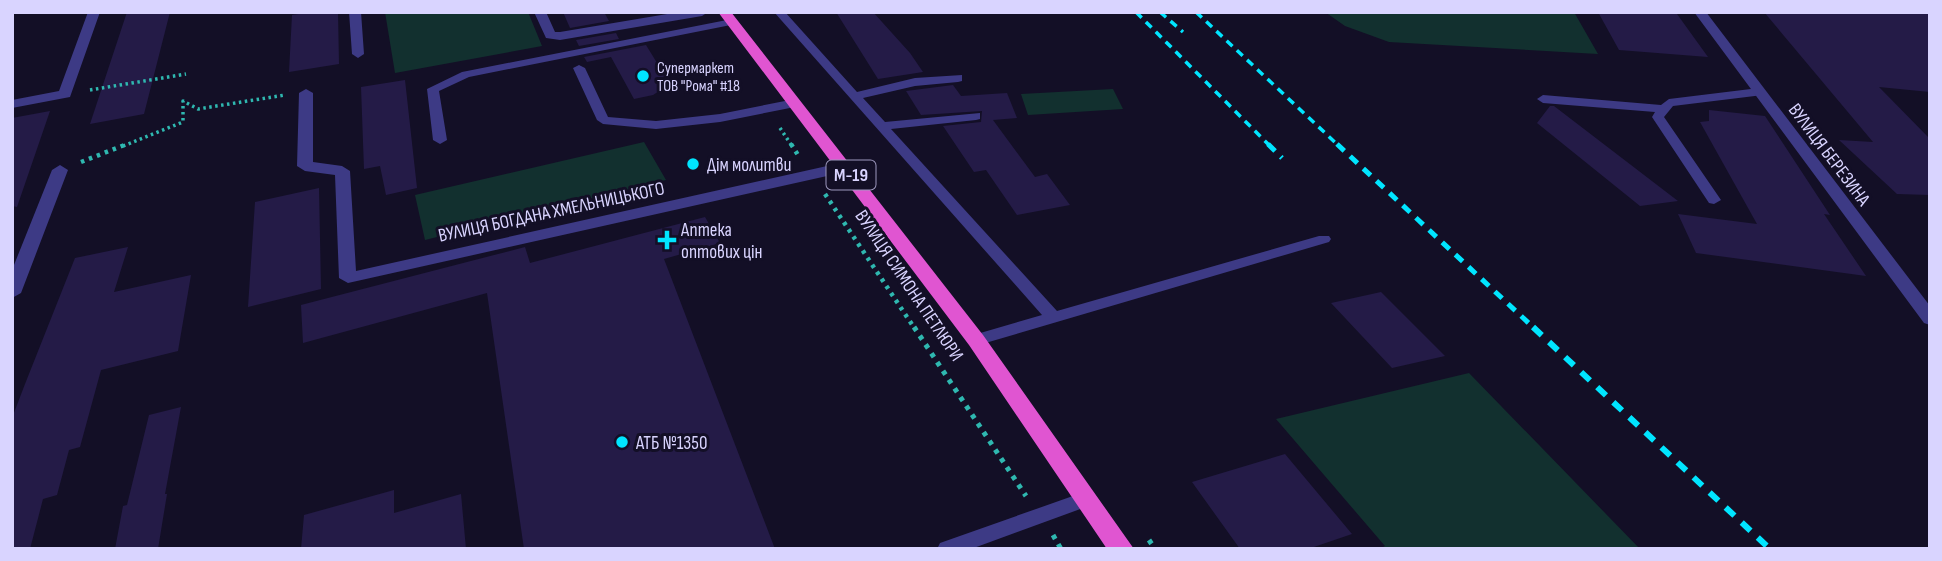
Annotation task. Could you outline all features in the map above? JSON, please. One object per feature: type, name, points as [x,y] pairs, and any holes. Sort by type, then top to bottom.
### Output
[{"type":"highway","name":"ВУЛИЦЯ СИМОНА ПЕТЛЮРИ","points":[[728,17],[976,340]]},
{"type":"highway","name":"М-19","points":[[976,340],[1121,549]]},
{"type":"street","points":[[12,104],[65,94],[94,12]]},
{"type":"street","points":[[355,12],[358,54]]},
{"type":"street","points":[[540,12],[550,35],[560,36],[699,13]]},
{"type":"street","name":"ВУЛИЦЯ БЕРЕЗИНА","points":[[1700,12],[1930,319]]},
{"type":"street","name":"ВУЛИЦЯ БОГДАНА ХМЕЛЬНИЦЬКОГО","points":[[306,93],[305,166],[342,171],[348,278],[845,167]]},
{"type":"street","points":[[12,293],[60,170]]},
{"type":"lane","points":[[779,12],[1053,317]]},
{"type":"lane","points":[[440,140],[433,89],[466,74],[728,17]]},
{"type":"lane","points":[[579,68],[603,120],[656,125],[768,110],[795,103]]},
{"type":"lane","points":[[855,96],[915,82],[958,78]]},
{"type":"lane","points":[[1714,200],[1658,117],[1669,103],[1759,92]]},
{"type":"lane","points":[[1542,99],[1664,109]]},
{"type":"lane","points":[[881,126],[976,116]]},
{"type":"lane","points":[[976,340],[1324,239]]},
{"type":"lane","points":[[947,549],[1087,499]]},
{"type":"path","points":[[65,94],[186,74]]},
{"type":"path","points":[[60,170],[183,122],[183,101],[198,109],[306,93]]},
{"type":"path","name":"ВУЛИЦЯ СИМОНА ПЕТЛЮРИ","points":[[768,110],[1061,549]]},
{"type":"green space","points":[[385,12],[528,12],[542,46],[395,73]]},
{"type":"green space","points":[[1325,12],[1574,12],[1598,54],[1389,42],[1345,26]]},
{"type":"green space","points":[[1113,89],[1123,109],[1028,115],[1021,94]]},
{"type":"green space","points":[[644,142],[666,180],[425,240],[415,195]]},
{"type":"green space","points":[[1469,373],[1640,549],[1379,549],[1385,546],[1276,419]]},
{"type":"building","points":[[127,12],[170,12],[144,114],[90,124]]},
{"type":"building","points":[[338,12],[339,64],[289,72],[292,15]]},
{"type":"building","points":[[563,12],[604,12],[609,21],[570,28]]},
{"type":"building","points":[[836,12],[873,12],[910,53],[923,72],[878,79]]},
{"type":"building","points":[[1598,12],[1677,14],[1708,57],[1619,50]]},
{"type":"building","points":[[1764,12],[1930,12],[1930,92],[1879,87],[1930,139],[1930,195],[1897,194],[1839,140],[1873,142]]},
{"type":"building","points":[[616,33],[619,39],[579,46],[576,40]]},
{"type":"building","name":"Супермаркет ТОВ \"Рома\" #18","points":[[646,45],[670,84],[653,95],[634,99],[611,57],[587,62],[584,57]]},
{"type":"building","points":[[405,80],[417,188],[386,195],[380,166],[364,169],[361,87]]},
{"type":"building","points":[[953,85],[961,96],[1007,93],[1017,118],[993,120],[1035,177],[1047,174],[1070,205],[1017,215],[986,170],[974,172],[943,126],[981,122],[982,111],[921,115],[906,91]]},
{"type":"building","points":[[1550,106],[1554,106],[1678,201],[1640,206],[1537,123]]},
{"type":"building","points":[[1709,110],[1765,116],[1830,215],[1824,214],[1866,276],[1696,253],[1678,214],[1757,224],[1700,122],[1709,121]]},
{"type":"building","points":[[50,111],[17,207],[12,206],[12,118]]},
{"type":"building","points":[[319,188],[321,289],[248,307],[255,202]]},
{"type":"building","name":"АТБ №1350","points":[[705,217],[720,243],[664,259],[775,549],[524,549],[487,293],[303,343],[301,305],[525,247],[530,263]]},
{"type":"building","points":[[128,247],[114,292],[191,275],[178,351],[101,370],[80,447],[69,450],[57,495],[43,499],[30,549],[12,549],[12,418],[25,384],[75,258]]},
{"type":"building","points":[[1381,292],[1445,356],[1392,368],[1331,303]]},
{"type":"building","points":[[181,407],[158,549],[115,549],[123,506],[127,505],[149,415]]},
{"type":"building","points":[[1285,454],[1352,534],[1308,549],[1240,549],[1192,482]]},
{"type":"building","points":[[394,490],[394,513],[461,494],[466,549],[301,549],[304,515]]},
{"type":"railway","points":[[1136,12],[1282,158]]},
{"type":"railway","points":[[1160,12],[1183,32]]},
{"type":"railway","points":[[1196,12],[1339,146]]},
{"type":"railway","points":[[1337,144],[1535,329]]},
{"type":"railway","points":[[1533,327],[1770,549]]},
{"type":"place","name":"Супермаркет ТОВ \"Рома\" #18","points":[[643,76]]},
{"type":"place","name":"Дім молитви","points":[[693,164]]},
{"type":"place","name":"Аптека оптових цін","points":[[667,240]]},
{"type":"place","name":"АТБ №1350","points":[[622,442]]}]
